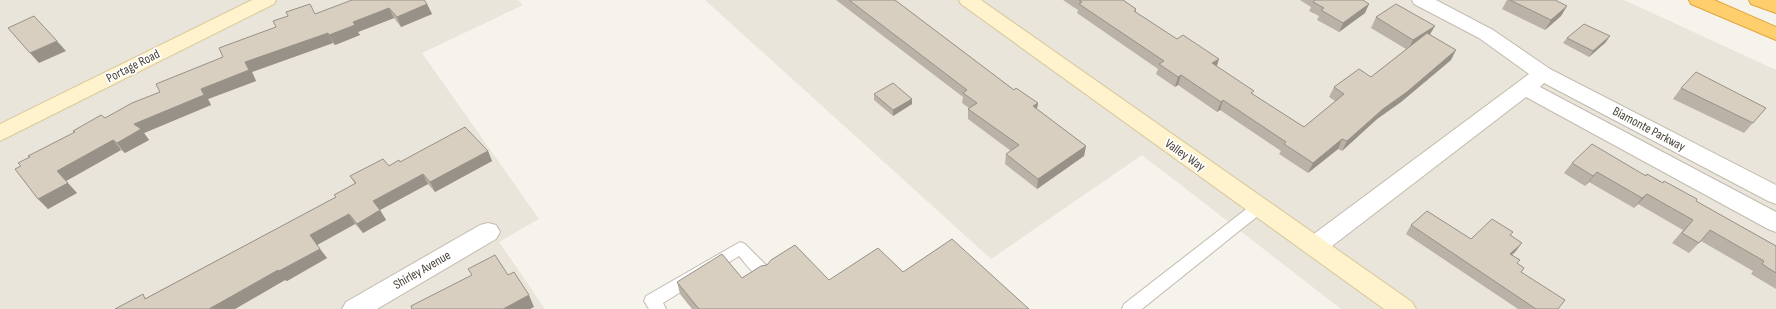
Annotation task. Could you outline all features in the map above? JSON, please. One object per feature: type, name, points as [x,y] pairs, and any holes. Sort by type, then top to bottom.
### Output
[{"type":"highway","points":[[1698,0],[1776,34]]},
{"type":"highway","points":[[1758,0],[1776,8]]},
{"type":"street","name":"Portage Road","points":[[0,133],[267,0]]},
{"type":"street","name":"Valley Way","points":[[968,0],[1403,309]]},
{"type":"street","name":"Biamonte Parkway","points":[[1421,0],[1486,34],[1543,74],[1776,196]]},
{"type":"street","points":[[1315,246],[1543,74]]},
{"type":"street","name":"Biamonte Parkway","points":[[1525,88],[1776,223]]},
{"type":"street","name":"Shirley Avenue","points":[[355,309],[488,232]]},
{"type":"lane","points":[[1130,309],[1259,208]]},
{"type":"lane","points":[[658,309],[652,301],[740,248],[763,272]]},
{"type":"shaded area","points":[[0,0],[518,0],[523,5],[422,53],[539,219],[499,242],[545,309],[0,309]]},
{"type":"shaded area","points":[[705,0],[1624,0],[1776,70],[1776,309],[1341,309],[1142,155],[991,259]]},
{"type":"building","points":[[352,0],[424,0],[427,4],[397,17],[389,8],[353,22],[355,25],[329,35],[328,33],[245,62],[249,70],[201,89],[204,95],[134,124],[141,129],[117,143],[113,140],[57,171],[68,183],[38,199],[15,169],[21,166],[18,163],[30,157],[28,156],[75,132],[73,131],[101,115],[105,118],[132,103],[160,92],[156,84],[223,57],[219,48],[276,27],[273,21],[288,16],[286,12],[310,4],[315,14]]},
{"type":"building","points":[[849,0],[895,0],[1014,90],[1016,88],[1038,103],[1033,106],[1086,146],[1038,179],[1006,154],[1019,145],[968,109],[977,103],[963,93],[967,90]]},
{"type":"building","points":[[1079,0],[1123,0],[1136,9],[1134,11],[1177,39],[1183,35],[1219,59],[1212,63],[1254,91],[1251,93],[1304,127],[1344,94],[1334,87],[1359,69],[1371,77],[1427,33],[1456,50],[1407,92],[1383,109],[1347,141],[1342,139],[1313,163],[1284,144],[1286,142],[1223,100],[1221,102],[1181,75],[1178,77],[1159,64],[1164,61],[1079,4],[1082,2]]},
{"type":"building","points":[[1315,0],[1363,0],[1369,4],[1343,23],[1321,10],[1324,8],[1313,2]]},
{"type":"building","points":[[1510,0],[1555,0],[1567,6],[1551,20]]},
{"type":"building","points":[[1396,4],[1435,26],[1413,40],[1376,17]]},
{"type":"building","points":[[34,16],[57,41],[30,53],[8,28]]},
{"type":"building","points":[[1584,24],[1610,36],[1593,51],[1567,38]]},
{"type":"building","points":[[1696,72],[1766,108],[1753,123],[1681,88]]},
{"type":"building","points":[[893,83],[912,99],[893,110],[874,94]]},
{"type":"building","points":[[465,127],[488,151],[430,182],[423,174],[373,201],[380,210],[357,224],[349,214],[310,235],[320,249],[279,271],[278,270],[209,309],[115,309],[143,294],[145,299],[336,197],[334,195],[356,183],[350,176],[383,159],[389,166],[399,160],[400,162]]},
{"type":"building","points":[[1592,144],[1646,176],[1647,174],[1663,183],[1664,181],[1697,199],[1696,201],[1776,246],[1776,273],[1762,264],[1764,261],[1710,230],[1699,243],[1682,233],[1693,220],[1647,194],[1642,198],[1597,172],[1593,176],[1572,163]]},
{"type":"building","points":[[1427,211],[1471,239],[1492,219],[1513,232],[1510,235],[1522,243],[1510,254],[1520,260],[1517,263],[1524,268],[1521,272],[1565,300],[1558,309],[1536,309],[1411,225]]},
{"type":"building","points":[[952,239],[1029,309],[699,309],[677,282],[722,254],[742,278],[761,266],[767,265],[771,260],[795,245],[829,280],[878,248],[903,272]]},
{"type":"building","points":[[495,255],[508,275],[514,272],[529,295],[503,309],[412,309],[411,306],[472,275],[468,269]]}]
